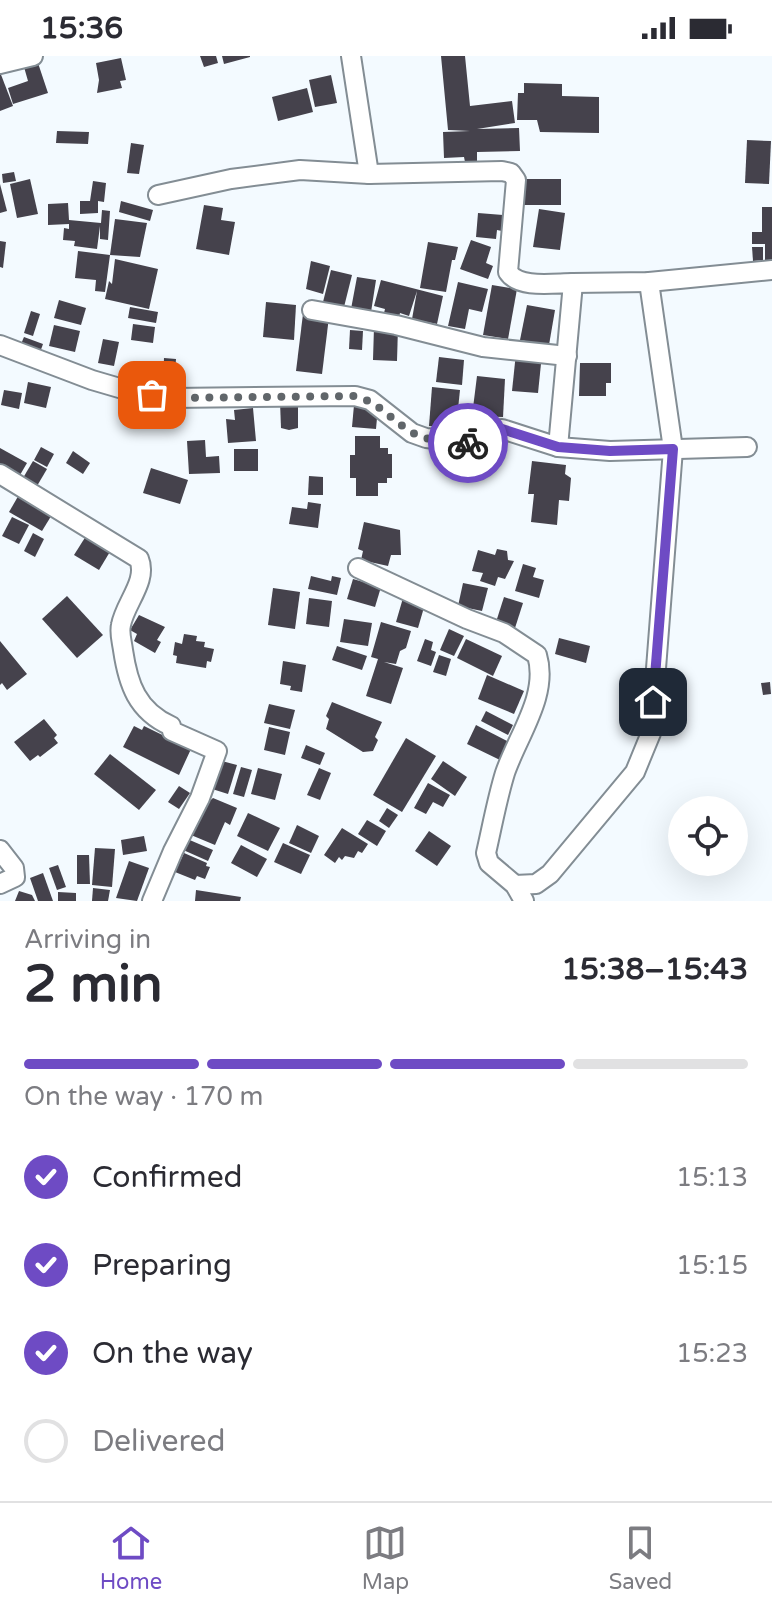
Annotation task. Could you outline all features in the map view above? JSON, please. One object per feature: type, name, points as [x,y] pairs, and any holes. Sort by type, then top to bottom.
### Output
[{"type":"street","points":[[0,64],[33,56]]},
{"type":"street","points":[[351,56],[369,174]]},
{"type":"street","points":[[158,195],[231,179],[300,170],[369,174],[502,171],[511,173],[516,180],[508,272],[513,279],[521,282],[649,282],[772,270]]},
{"type":"street","points":[[358,568],[504,633],[537,655],[542,671],[539,688],[505,774],[486,853],[489,863],[520,893],[550,874],[635,772],[651,733],[673,449],[649,282]]},
{"type":"street","points":[[558,447],[573,283]]},
{"type":"street","points":[[312,310],[396,325],[483,347],[567,356]]},
{"type":"street","points":[[1,348],[133,392],[172,398],[355,396],[370,400],[412,433],[426,438],[472,443],[502,429],[558,447],[610,451],[747,447]]},
{"type":"street","points":[[0,474],[139,559],[142,575],[120,629],[127,675],[134,695],[162,722],[171,726],[172,731],[217,751],[200,798],[152,901]]},
{"type":"street","points":[[0,850],[14,868],[15,877],[0,884]]},
{"type":"building","points":[[200,56],[216,56],[218,63],[204,67]]},
{"type":"building","points":[[222,56],[250,56],[250,57],[224,64]]},
{"type":"building","points":[[441,56],[465,56],[470,106],[512,101],[515,123],[477,129],[519,128],[520,151],[477,152],[477,162],[465,162],[464,157],[444,158],[443,132],[470,131],[448,130]]},
{"type":"building","points":[[121,58],[126,80],[120,81],[122,88],[97,93],[99,80],[96,63]]},
{"type":"building","points":[[38,63],[48,93],[13,104],[8,88],[28,81],[24,67]]},
{"type":"building","points":[[0,72],[13,106],[0,111]]},
{"type":"building","points":[[331,75],[337,103],[315,107],[309,80]]},
{"type":"building","points":[[524,83],[562,84],[562,96],[599,97],[599,133],[540,132],[537,120],[517,120],[518,93],[524,93]]},
{"type":"building","points":[[307,88],[313,112],[278,121],[272,97]]},
{"type":"building","points":[[57,131],[89,132],[88,144],[56,143]]},
{"type":"building","points":[[747,140],[771,141],[769,184],[745,183]]},
{"type":"building","points":[[131,143],[144,145],[139,174],[127,173]]},
{"type":"building","points":[[14,172],[16,181],[3,183],[2,174]]},
{"type":"building","points":[[30,179],[38,214],[17,218],[10,184]]},
{"type":"building","points":[[523,179],[561,179],[561,205],[523,205]]},
{"type":"building","points":[[93,181],[106,183],[104,202],[98,201],[98,213],[80,214],[80,201],[90,201]]},
{"type":"building","points":[[0,184],[7,211],[0,213]]},
{"type":"building","points":[[121,201],[153,210],[150,221],[119,212]]},
{"type":"building","points":[[68,203],[69,220],[101,223],[102,210],[110,211],[108,240],[100,239],[100,226],[97,249],[74,246],[75,241],[63,240],[64,228],[69,229],[69,224],[48,225],[48,204]]},
{"type":"building","points":[[204,205],[223,208],[221,220],[235,222],[229,255],[196,249]]},
{"type":"building","points":[[762,207],[772,207],[772,263],[765,263],[765,244],[752,244],[752,232],[762,232]]},
{"type":"building","points":[[539,209],[565,213],[560,250],[533,247]]},
{"type":"building","points":[[478,213],[503,215],[502,231],[497,230],[496,239],[476,237]]},
{"type":"building","points":[[115,219],[147,223],[140,257],[110,255]]},
{"type":"building","points":[[471,240],[491,247],[486,263],[493,266],[488,279],[460,269]]},
{"type":"building","points":[[0,241],[6,242],[3,268],[0,267]]},
{"type":"building","points":[[428,242],[458,247],[455,260],[452,260],[446,292],[420,288]]},
{"type":"building","points":[[752,247],[763,247],[763,260],[753,261]]},
{"type":"building","points":[[78,251],[110,255],[105,292],[95,291],[96,280],[75,278]]},
{"type":"building","points":[[115,259],[158,269],[149,309],[105,299],[109,281],[112,284]]},
{"type":"building","points":[[311,261],[330,266],[323,294],[306,289]]},
{"type":"building","points":[[331,270],[352,275],[344,307],[323,302]]},
{"type":"building","points":[[357,277],[376,280],[371,312],[351,309]]},
{"type":"building","points":[[381,280],[443,296],[437,324],[412,319],[417,291],[409,316],[384,313],[385,309],[374,306]]},
{"type":"building","points":[[458,282],[488,289],[482,312],[469,309],[465,329],[448,326]]},
{"type":"building","points":[[492,285],[517,289],[508,339],[483,335]]},
{"type":"building","points":[[59,300],[86,308],[81,325],[54,318]]},
{"type":"building","points":[[266,302],[296,305],[294,340],[263,337]]},
{"type":"building","points":[[527,305],[555,310],[549,345],[520,340]]},
{"type":"building","points":[[130,307],[158,312],[156,323],[128,318]]},
{"type":"building","points":[[31,311],[40,314],[33,336],[24,333]]},
{"type":"building","points":[[303,314],[329,317],[322,374],[296,371]]},
{"type":"building","points":[[133,324],[155,327],[153,343],[131,340]]},
{"type":"building","points":[[54,325],[80,331],[75,352],[49,346]]},
{"type":"building","points":[[374,327],[398,327],[397,361],[373,360]]},
{"type":"building","points":[[350,330],[363,331],[362,350],[349,349]]},
{"type":"building","points":[[24,337],[43,344],[38,358],[18,351]]},
{"type":"building","points":[[103,339],[119,342],[114,366],[98,363]]},
{"type":"building","points":[[516,353],[542,354],[538,393],[512,391]]},
{"type":"building","points":[[439,357],[464,360],[462,385],[436,382]]},
{"type":"building","points":[[164,358],[176,359],[174,384],[163,383]]},
{"type":"building","points":[[580,363],[611,363],[611,383],[606,383],[606,396],[579,396]]},
{"type":"building","points":[[477,376],[505,379],[503,417],[472,416]]},
{"type":"building","points":[[28,382],[51,387],[46,408],[24,403]]},
{"type":"building","points":[[432,387],[460,390],[456,428],[429,426]]},
{"type":"building","points":[[4,390],[22,393],[19,409],[1,405]]},
{"type":"building","points":[[298,401],[298,428],[281,428],[280,402]]},
{"type":"building","points":[[354,405],[378,407],[376,429],[352,427]]},
{"type":"building","points":[[253,408],[256,441],[228,443],[226,419],[235,420],[234,410]]},
{"type":"building","points":[[355,436],[380,436],[380,448],[388,448],[388,454],[392,454],[392,478],[387,478],[387,483],[378,483],[378,496],[356,496],[356,478],[350,478],[350,455],[355,455]]},
{"type":"building","points":[[205,440],[206,457],[219,456],[220,473],[189,474],[187,441]]},
{"type":"building","points":[[41,447],[54,454],[47,467],[34,460]]},
{"type":"building","points":[[0,448],[27,463],[20,475],[0,465]]},
{"type":"building","points":[[234,449],[258,449],[258,471],[234,471]]},
{"type":"building","points":[[73,451],[90,463],[83,474],[66,463]]},
{"type":"building","points":[[33,461],[47,469],[37,486],[23,478]]},
{"type":"building","points":[[532,461],[566,465],[565,474],[571,478],[569,501],[559,500],[557,525],[531,522],[534,494],[528,494]]},
{"type":"building","points":[[151,468],[188,480],[180,504],[143,493]]},
{"type":"building","points":[[309,476],[323,477],[323,495],[308,495]]},
{"type":"building","points":[[20,493],[53,513],[42,531],[9,512]]},
{"type":"building","points":[[308,502],[321,504],[318,528],[289,524],[292,507],[307,509]]},
{"type":"building","points":[[12,517],[29,525],[19,544],[2,536]]},
{"type":"building","points":[[364,522],[400,530],[401,555],[391,555],[388,566],[361,560],[363,551],[358,549]]},
{"type":"building","points":[[33,533],[44,539],[35,557],[24,551]]},
{"type":"building","points":[[86,536],[111,550],[99,570],[74,555]]},
{"type":"building","points":[[497,549],[507,551],[508,560],[514,561],[505,579],[498,577],[495,586],[480,581],[483,573],[472,571],[478,550],[495,555]]},
{"type":"building","points":[[523,564],[536,568],[533,577],[544,580],[539,598],[515,591]]},
{"type":"building","points":[[311,576],[331,581],[332,576],[341,578],[337,595],[308,589]]},
{"type":"building","points":[[353,579],[381,587],[375,607],[347,599]]},
{"type":"building","points":[[463,583],[488,588],[482,611],[458,606]]},
{"type":"building","points":[[273,588],[300,592],[295,629],[268,625]]},
{"type":"building","points":[[67,596],[103,635],[77,658],[42,619]]},
{"type":"building","points":[[504,597],[523,603],[515,628],[496,622]]},
{"type":"building","points":[[309,598],[332,601],[329,627],[306,624]]},
{"type":"building","points":[[403,598],[425,604],[418,628],[396,622]]},
{"type":"building","points":[[139,615],[165,627],[157,640],[161,642],[155,653],[134,641],[137,634],[130,630]]},
{"type":"building","points":[[344,619],[372,623],[368,646],[340,642]]},
{"type":"building","points":[[381,622],[411,631],[406,648],[400,651],[396,664],[384,662],[403,668],[391,704],[366,696],[378,659],[371,657]]},
{"type":"building","points":[[449,629],[464,636],[454,656],[440,650]]},
{"type":"building","points":[[184,634],[197,636],[196,641],[205,642],[204,647],[214,649],[206,668],[176,663],[177,656],[173,655],[175,642],[182,644]]},
{"type":"building","points":[[559,638],[590,646],[586,663],[555,654]]},
{"type":"building","points":[[425,639],[433,642],[431,650],[436,652],[431,666],[417,661]]},
{"type":"building","points":[[466,639],[502,656],[493,676],[457,658]]},
{"type":"building","points":[[0,641],[27,674],[7,690],[2,683],[0,685]]},
{"type":"building","points":[[337,646],[367,656],[362,670],[332,660]]},
{"type":"building","points":[[439,655],[451,659],[446,676],[433,672]]},
{"type":"building","points":[[283,661],[306,665],[302,692],[280,684]]},
{"type":"building","points":[[487,675],[524,691],[514,714],[478,699]]},
{"type":"building","points":[[770,682],[771,694],[763,695],[761,683]]},
{"type":"building","points":[[332,702],[382,722],[373,751],[363,752],[326,729],[329,719],[326,716]]},
{"type":"building","points":[[269,704],[295,710],[290,729],[264,723]]},
{"type":"building","points":[[486,711],[513,725],[508,735],[481,721]]},
{"type":"building","points":[[44,719],[57,735],[54,738],[58,743],[30,761],[14,742]]},
{"type":"building","points":[[476,725],[509,742],[500,760],[467,744]]},
{"type":"building","points":[[134,726],[142,730],[144,726],[191,749],[179,775],[123,747]]},
{"type":"building","points":[[269,727],[290,732],[285,755],[264,750]]},
{"type":"building","points":[[406,738],[436,756],[402,812],[373,795]]},
{"type":"building","points":[[306,745],[325,753],[320,765],[301,758]]},
{"type":"building","points":[[110,754],[156,790],[139,810],[94,774]]},
{"type":"building","points":[[218,760],[237,765],[228,794],[209,788]]},
{"type":"building","points":[[443,761],[467,777],[455,796],[431,779]]},
{"type":"building","points":[[241,767],[252,770],[244,797],[233,794]]},
{"type":"building","points":[[258,768],[282,774],[275,800],[251,794]]},
{"type":"building","points":[[319,768],[331,773],[320,800],[307,795]]},
{"type":"building","points":[[428,783],[450,795],[443,807],[433,802],[426,814],[414,808]]},
{"type":"building","points":[[179,786],[190,793],[179,809],[168,802]]},
{"type":"building","points":[[213,798],[237,808],[230,825],[225,822],[215,845],[191,835],[203,807]]},
{"type":"building","points":[[387,808],[398,815],[389,828],[379,821]]},
{"type":"building","points":[[248,813],[280,828],[268,851],[237,836]]},
{"type":"building","points":[[367,820],[386,831],[377,846],[358,834]]},
{"type":"building","points":[[297,825],[319,836],[311,853],[289,843]]},
{"type":"building","points":[[342,828],[368,844],[354,858],[345,856],[342,860],[339,857],[335,863],[324,855]]},
{"type":"building","points":[[429,831],[451,846],[437,866],[415,851]]},
{"type":"building","points":[[144,836],[147,851],[123,855],[121,840]]},
{"type":"building","points":[[185,838],[213,850],[208,861],[181,849]]},
{"type":"building","points":[[283,843],[310,855],[301,874],[274,862]]},
{"type":"building","points":[[241,845],[267,859],[257,877],[231,863]]},
{"type":"building","points":[[95,848],[115,849],[112,887],[92,885]]},
{"type":"building","points":[[184,853],[207,863],[206,866],[210,867],[205,879],[197,876],[195,880],[175,872]]},
{"type":"building","points":[[77,855],[89,855],[90,884],[77,884]]},
{"type":"building","points":[[129,861],[149,868],[137,901],[116,898]]},
{"type":"building","points":[[58,865],[66,887],[57,890],[49,868]]},
{"type":"building","points":[[43,873],[53,901],[38,901],[30,878]]},
{"type":"building","points":[[93,888],[110,890],[108,901],[92,901]]},
{"type":"building","points":[[196,890],[241,897],[240,901],[195,901]]},
{"type":"building","points":[[19,891],[32,895],[35,901],[15,901]]},
{"type":"building","points":[[58,892],[76,893],[76,901],[58,901]]},
{"type":"way so far","points":[[152,395],[172,398],[355,396],[370,400],[412,433],[426,438],[468,443]]},
{"type":"route","points":[[468,443],[502,429],[558,447],[610,451],[673,449],[653,702]]}]
